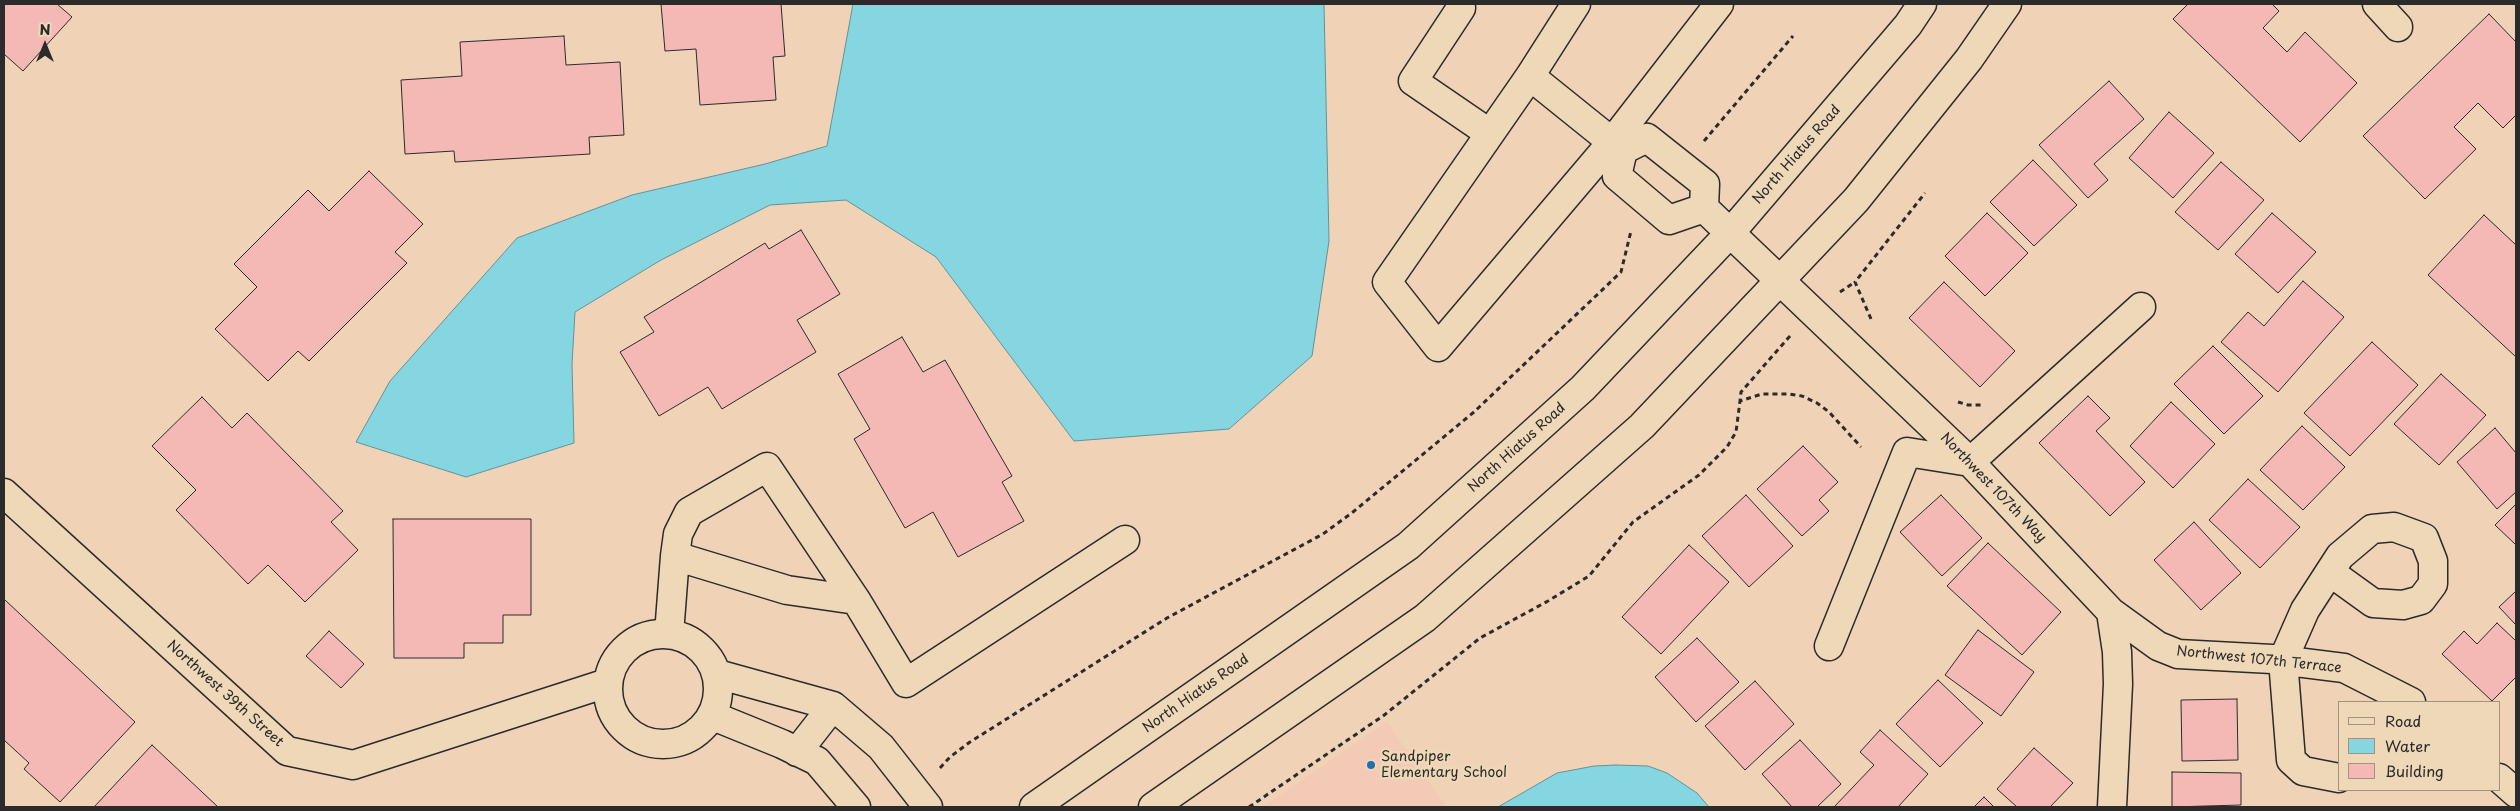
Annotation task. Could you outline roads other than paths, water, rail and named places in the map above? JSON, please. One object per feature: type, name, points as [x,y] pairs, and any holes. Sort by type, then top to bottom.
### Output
[{"type":"street","points":[[1576,4],[1530,76],[1387,282],[1438,347],[1617,146],[1719,4]]},
{"type":"street","name":"North Hiatus Road","points":[[1034,807],[1408,546],[1583,388],[1730,232],[1908,25],[1922,4]]},
{"type":"street","points":[[1152,807],[1425,618],[1642,426],[1856,200],[1969,59],[2006,4]]},
{"type":"street","points":[[2377,4],[2398,27]]},
{"type":"street","points":[[1461,8],[1412,81],[1489,133]]},
{"type":"street","points":[[1530,76],[1617,146]]},
{"type":"street","points":[[1647,138],[1705,184],[1704,208],[1669,220],[1617,176],[1617,146],[1647,138]]},
{"type":"street","name":"Northwest 107th Way","points":[[1704,208],[1970,462],[2111,612]]},
{"type":"street","points":[[1829,646],[1907,452],[1970,462],[2141,307]]},
{"type":"street","points":[[669,634],[678,534],[689,512],[767,467],[856,600],[906,683],[1125,540]]},
{"type":"street","name":"Northwest 39th Street","points":[[4,493],[287,751],[353,765],[607,683]]},
{"type":"street","points":[[675,556],[786,590],[856,600]]},
{"type":"street","points":[[2330,572],[2305,610],[2283,660],[2291,760],[2303,771],[2338,778]]},
{"type":"street","points":[[2111,612],[2117,652],[2118,684],[2112,807]]},
{"type":"street","name":"Northwest 107th Terrace","points":[[2111,612],[2158,646],[2178,654],[2283,660],[2344,668],[2409,701]]},
{"type":"street","points":[[669,634],[690,640],[707,654],[717,674],[720,695],[713,716],[699,733],[679,743],[657,745],[637,738],[619,724],[609,705],[607,683],[614,662],[628,646],[647,636],[669,634]]},
{"type":"street","points":[[717,674],[833,706],[881,747],[928,807]]},
{"type":"street","points":[[797,752],[833,706]]},
{"type":"street","points":[[713,716],[817,761],[856,807]]},
{"type":"street","points":[[2500,779],[2516,793]]},
{"type":"water","points":[[853,4],[1324,4],[1329,241],[1312,356],[1229,429],[1074,441],[936,257],[846,200],[770,205],[661,260],[575,312],[572,364],[574,443],[466,477],[356,442],[390,381],[517,238],[632,195],[765,164],[827,146]]},
{"type":"water","points":[[1594,766],[1648,766],[1667,773],[1697,793],[1709,807],[1498,807],[1557,773]]},
{"type":"place","name":"Sandpiper Elementary School","points":[[1371,765]]}]
